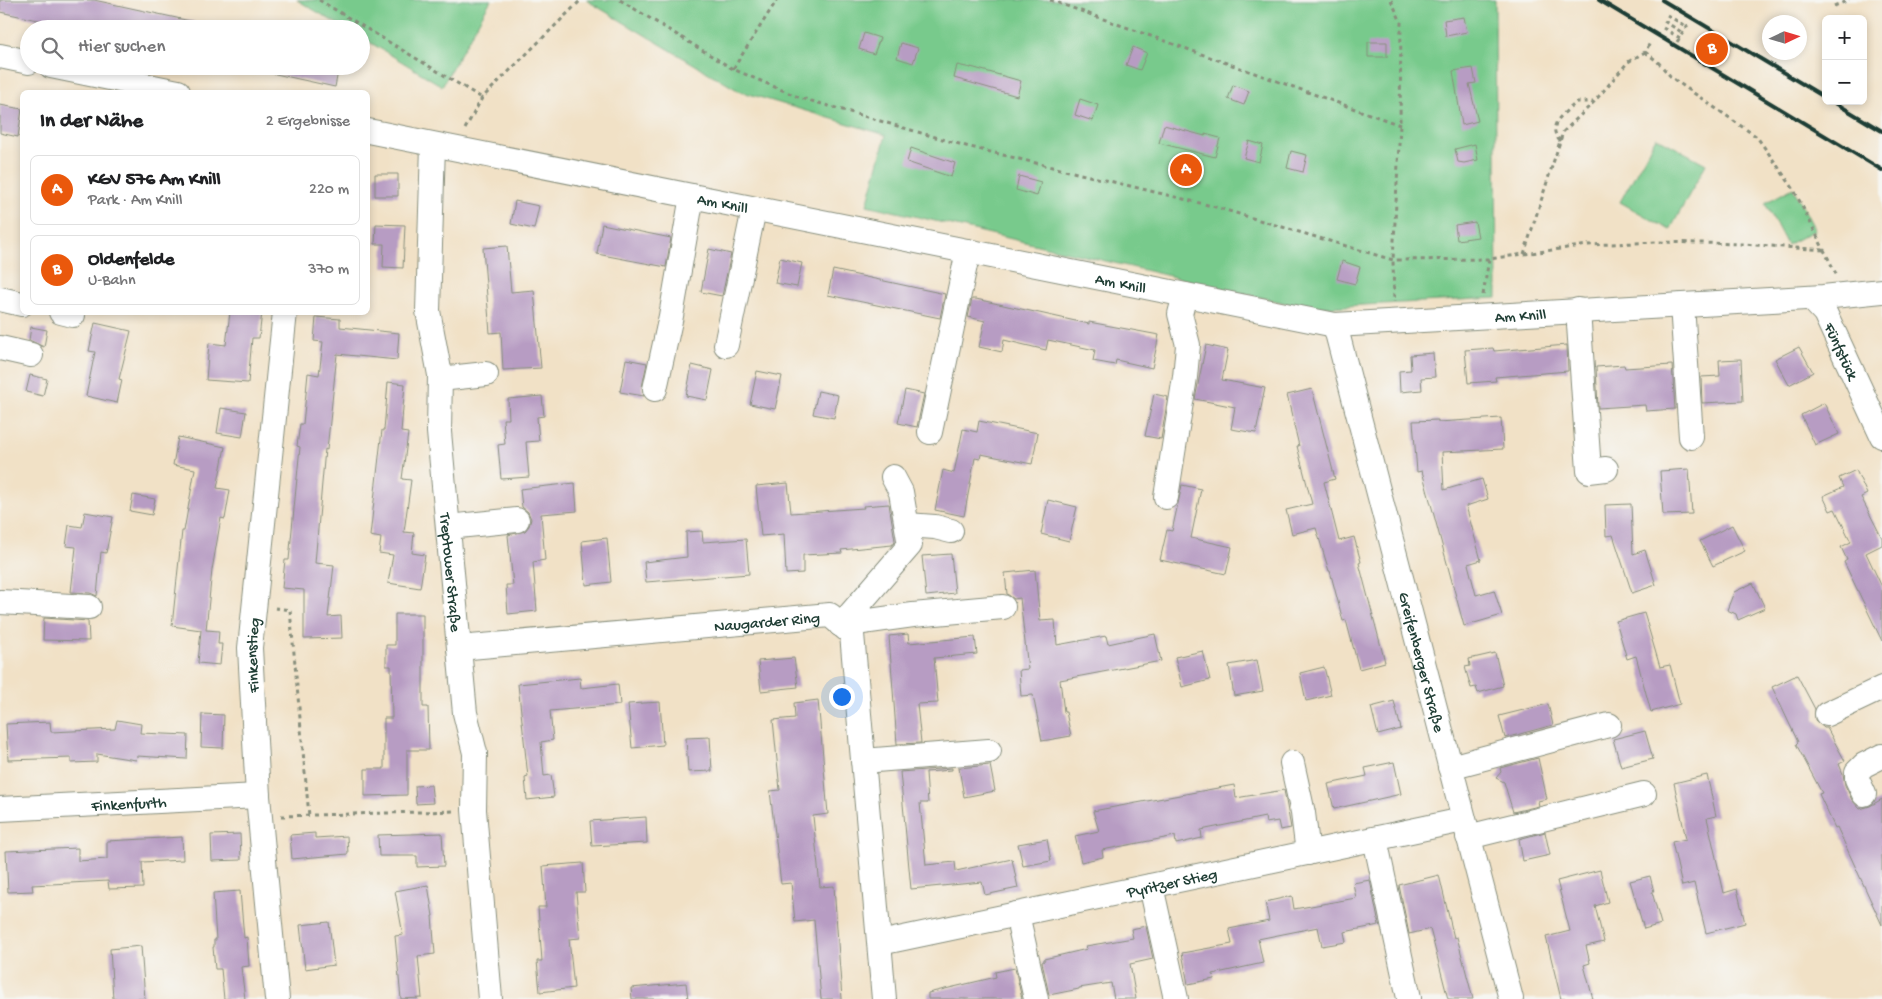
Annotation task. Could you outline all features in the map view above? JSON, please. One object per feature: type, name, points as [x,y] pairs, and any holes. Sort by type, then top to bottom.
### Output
[{"type":"street","points":[[0,56],[20,60]]},
{"type":"street","points":[[95,75],[168,90]]},
{"type":"street","name":"Am Knill","points":[[370,131],[1335,325],[1395,320],[1811,298],[1882,291]]},
{"type":"street","name":"Treptower Straße","points":[[433,145],[428,311],[440,379],[439,432],[465,713],[475,753],[474,810],[490,999]]},
{"type":"street","points":[[655,389],[671,316],[692,196]]},
{"type":"street","points":[[751,292],[759,210]]},
{"type":"street","points":[[726,345],[759,210]]},
{"type":"street","points":[[930,432],[968,251]]},
{"type":"street","points":[[1166,496],[1185,377],[1188,345],[1180,314],[1185,295]]},
{"type":"street","name":"Fünfstück","points":[[1811,298],[1825,313],[1882,436]]},
{"type":"street","points":[[0,299],[20,304]]},
{"type":"street","points":[[1682,305],[1692,437]]},
{"type":"street","points":[[1578,310],[1589,471],[1606,469]]},
{"type":"street","name":"Finkenstieg","points":[[277,999],[259,806],[250,648],[285,315]]},
{"type":"street","name":"Greifenberger Straße","points":[[1335,325],[1510,999]]},
{"type":"street","points":[[0,348],[31,355]]},
{"type":"street","points":[[440,379],[486,374]]},
{"type":"street","points":[[841,625],[910,545],[901,492],[893,477]]},
{"type":"street","points":[[448,535],[517,520]]},
{"type":"street","points":[[907,525],[935,527],[951,531]]},
{"type":"street","points":[[448,535],[491,538]]},
{"type":"street","points":[[0,602],[89,607]]},
{"type":"street","points":[[841,625],[913,615],[1002,607]]},
{"type":"street","name":"Naugarder Ring","points":[[459,648],[830,614],[852,634],[884,999]]},
{"type":"street","points":[[1827,714],[1882,688]]},
{"type":"street","points":[[1450,767],[1609,726]]},
{"type":"street","points":[[863,761],[989,751]]},
{"type":"street","points":[[1864,794],[1857,779],[1857,772],[1864,765],[1882,756]]},
{"type":"street","points":[[1292,763],[1303,813],[1308,853]]},
{"type":"street","name":"Pyritzer Stieg","points":[[880,943],[1375,838],[1466,828],[1644,794]]},
{"type":"street","name":"Finkenfurth","points":[[0,810],[259,806]]},
{"type":"street","points":[[1375,838],[1409,998]]},
{"type":"street","points":[[1151,886],[1176,999]]},
{"type":"street","points":[[1017,914],[1036,999]]},
{"type":"path","points":[[318,0],[351,20]]},
{"type":"path","points":[[457,149],[482,98],[581,0]]},
{"type":"path","points":[[620,0],[734,69],[798,97],[966,146],[1212,206],[1393,260],[1490,259],[1588,245],[1658,242],[1743,244],[1824,250]]},
{"type":"path","points":[[734,69],[776,0]]},
{"type":"path","points":[[1050,0],[1400,125]]},
{"type":"path","points":[[1391,0],[1401,22],[1400,125],[1393,260],[1395,320]]},
{"type":"path","points":[[1834,6],[1849,0]]},
{"type":"path","points":[[1667,15],[1688,25],[1677,42]]},
{"type":"path","points":[[1664,21],[1683,33]]},
{"type":"path","points":[[1663,28],[1680,38]]},
{"type":"path","points":[[370,31],[482,98]]},
{"type":"path","points":[[1524,254],[1563,132],[1594,102],[1628,62],[1645,52],[1650,43]]},
{"type":"path","points":[[1645,52],[1657,61],[1672,78],[1756,138],[1794,188],[1838,280],[1840,288],[1838,296]]},
{"type":"path","points":[[1560,141],[1555,135],[1556,122],[1578,102],[1594,102]]},
{"type":"path","points":[[1480,316],[1490,259]]},
{"type":"path","points":[[254,605],[290,610],[309,816]]},
{"type":"path","points":[[259,806],[309,816],[474,810]]},
{"type":"green space","points":[[297,0],[491,0],[442,86],[370,42],[370,20],[331,20]]},
{"type":"green space","points":[[586,0],[1495,0],[1497,298],[1306,308],[867,205],[886,135],[739,91]]},
{"type":"green space","points":[[1656,137],[1706,164],[1670,230],[1620,202]]},
{"type":"green space","points":[[1793,188],[1815,230],[1787,245],[1765,203]]},
{"type":"building","points":[[0,0],[94,0],[186,20],[38,20],[0,12]]},
{"type":"building","points":[[1464,17],[1467,32],[1446,36],[1444,20]]},
{"type":"building","points":[[864,33],[880,38],[874,54],[859,49]]},
{"type":"building","points":[[1368,42],[1387,42],[1387,57],[1368,57]]},
{"type":"building","points":[[901,43],[918,48],[913,63],[897,58]]},
{"type":"building","points":[[1133,47],[1147,53],[1140,70],[1126,65]]},
{"type":"building","points":[[957,65],[1021,81],[1017,96],[954,78]]},
{"type":"building","points":[[1473,68],[1476,83],[1469,84],[1478,121],[1462,125],[1453,71]]},
{"type":"building","points":[[280,75],[337,75],[335,87]]},
{"type":"building","points":[[1233,85],[1249,91],[1244,105],[1228,99]]},
{"type":"building","points":[[1080,99],[1098,105],[1093,121],[1075,115]]},
{"type":"building","points":[[0,105],[20,109],[18,137],[0,133]]},
{"type":"building","points":[[1164,125],[1220,138],[1215,157],[1159,143]]},
{"type":"building","points":[[1249,141],[1263,145],[1259,162],[1244,158]]},
{"type":"building","points":[[1475,144],[1478,160],[1464,163],[1458,162],[1455,149]]},
{"type":"building","points":[[911,148],[955,163],[951,177],[907,162]]},
{"type":"building","points":[[1291,151],[1307,155],[1303,172],[1287,168]]},
{"type":"building","points":[[375,174],[398,174],[398,196],[375,196]]},
{"type":"building","points":[[1019,176],[1041,182],[1037,196],[1016,190]]},
{"type":"building","points":[[515,201],[539,206],[534,229],[511,224]]},
{"type":"building","points":[[1475,222],[1478,237],[1457,240],[1455,225]]},
{"type":"building","points":[[376,224],[405,225],[403,268],[383,267],[384,244],[375,244]]},
{"type":"building","points":[[602,224],[671,238],[666,267],[597,254]]},
{"type":"building","points":[[507,246],[511,292],[534,290],[541,368],[503,370],[501,332],[490,333],[483,248]]},
{"type":"building","points":[[709,249],[731,254],[722,296],[701,292]]},
{"type":"building","points":[[780,258],[802,263],[797,287],[775,283]]},
{"type":"building","points":[[1342,261],[1360,267],[1355,284],[1337,279]]},
{"type":"building","points":[[833,270],[945,294],[940,318],[828,295]]},
{"type":"building","points":[[972,299],[1089,324],[1089,322],[1159,335],[1152,368],[1116,360],[1115,365],[1093,361],[1095,350],[1048,340],[1046,350],[1004,340],[1002,352],[979,347],[985,321],[968,317]]},
{"type":"building","points":[[230,315],[262,315],[259,338],[252,338],[248,383],[206,380],[209,343],[226,345]]},
{"type":"building","points":[[316,317],[340,319],[340,327],[399,333],[397,360],[337,354],[327,450],[325,449],[315,563],[334,565],[328,617],[341,616],[342,638],[304,639],[304,590],[282,588],[285,560],[289,560],[300,447],[297,446],[300,424],[303,424],[308,373],[319,375],[323,342],[314,341]]},
{"type":"building","points":[[95,323],[131,331],[119,379],[122,380],[117,403],[86,396],[95,352],[89,351]]},
{"type":"building","points":[[31,327],[47,330],[44,347],[29,340]]},
{"type":"building","points":[[1206,345],[1228,350],[1222,380],[1265,388],[1256,433],[1231,429],[1235,407],[1195,399]]},
{"type":"building","points":[[1567,345],[1568,371],[1495,377],[1496,381],[1468,383],[1465,350],[1493,348],[1494,351]]},
{"type":"building","points":[[1799,347],[1813,372],[1789,385],[1775,359]]},
{"type":"building","points":[[1433,353],[1435,377],[1421,378],[1422,390],[1400,392],[1399,371],[1411,370],[1410,355]]},
{"type":"building","points":[[626,359],[647,363],[642,387],[644,396],[620,392]]},
{"type":"building","points":[[1741,359],[1743,401],[1702,403],[1701,377],[1720,376],[1719,360]]},
{"type":"building","points":[[692,365],[713,370],[707,400],[686,396]]},
{"type":"building","points":[[1624,365],[1625,368],[1672,365],[1675,409],[1646,411],[1645,405],[1598,408],[1596,367]]},
{"type":"building","points":[[757,371],[782,376],[775,409],[750,404]]},
{"type":"building","points":[[30,375],[47,379],[43,396],[26,392]]},
{"type":"building","points":[[388,382],[405,384],[401,432],[408,433],[402,479],[411,480],[404,532],[414,533],[412,553],[425,555],[420,588],[388,583],[393,555],[379,553],[381,538],[370,536],[382,430],[384,430]]},
{"type":"building","points":[[1312,389],[1335,479],[1324,482],[1339,541],[1354,537],[1385,662],[1359,669],[1346,620],[1343,621],[1316,528],[1292,534],[1286,510],[1312,504],[1297,446],[1299,446],[1287,395]]},
{"type":"building","points":[[905,390],[924,394],[917,427],[898,423]]},
{"type":"building","points":[[818,391],[838,395],[834,418],[813,414]]},
{"type":"building","points":[[1154,394],[1168,397],[1161,439],[1145,436]]},
{"type":"building","points":[[542,396],[544,416],[537,417],[539,441],[526,442],[529,477],[501,479],[498,445],[505,444],[503,419],[509,419],[508,399]]},
{"type":"building","points":[[1824,403],[1839,434],[1815,445],[1801,415]]},
{"type":"building","points":[[221,408],[246,412],[242,437],[217,433]]},
{"type":"building","points":[[1501,418],[1503,449],[1442,452],[1444,490],[1482,479],[1488,499],[1466,506],[1481,560],[1468,564],[1476,595],[1494,590],[1502,615],[1464,626],[1422,471],[1417,472],[1413,421],[1438,420],[1438,422]]},
{"type":"building","points":[[979,421],[1038,433],[1032,464],[981,454],[980,459],[975,458],[964,516],[935,510],[943,470],[954,473],[963,429],[977,432]]},
{"type":"building","points":[[178,437],[225,447],[217,488],[230,490],[225,519],[221,518],[212,570],[206,630],[219,631],[218,644],[222,644],[220,665],[198,663],[201,630],[172,626],[182,531],[184,531],[195,469],[173,465]]},
{"type":"building","points":[[1689,469],[1692,514],[1663,515],[1660,471]]},
{"type":"building","points":[[1856,470],[1867,494],[1861,497],[1882,538],[1882,545],[1866,553],[1882,587],[1882,641],[1844,562],[1847,560],[1841,547],[1851,542],[1835,509],[1830,511],[1823,496],[1843,487],[1839,478]]},
{"type":"building","points":[[575,483],[577,511],[541,514],[545,560],[533,562],[537,611],[508,614],[506,585],[513,585],[508,535],[525,531],[531,519],[528,512],[522,507],[520,489]]},
{"type":"building","points":[[788,483],[791,513],[864,508],[863,506],[889,504],[895,541],[892,545],[841,550],[842,553],[803,555],[803,573],[786,574],[784,534],[761,536],[756,486]]},
{"type":"building","points":[[1182,485],[1201,489],[1191,538],[1232,547],[1226,574],[1160,560],[1167,530],[1172,531]]},
{"type":"building","points":[[133,495],[155,499],[152,515],[130,511]]},
{"type":"building","points":[[1048,500],[1077,507],[1069,541],[1041,534]]},
{"type":"building","points":[[1631,504],[1633,554],[1645,550],[1656,585],[1632,593],[1613,535],[1606,536],[1605,505]]},
{"type":"building","points":[[85,512],[113,517],[106,553],[101,552],[97,596],[90,593],[71,592],[76,547],[66,546],[69,525],[82,527]]},
{"type":"building","points":[[1732,525],[1745,551],[1713,566],[1700,541]]},
{"type":"building","points":[[702,531],[703,542],[746,539],[749,574],[646,582],[644,562],[687,557],[686,532]]},
{"type":"building","points":[[607,538],[611,582],[586,585],[582,541]]},
{"type":"building","points":[[951,554],[955,593],[926,596],[922,556]]},
{"type":"building","points":[[1035,570],[1040,621],[1055,620],[1057,645],[1106,636],[1108,644],[1155,634],[1161,661],[1060,680],[1064,712],[1066,712],[1071,736],[1042,741],[1033,695],[1021,696],[1019,670],[1028,669],[1020,598],[1014,599],[1007,594],[1005,573]]},
{"type":"building","points":[[1753,583],[1765,608],[1738,620],[1736,614],[1727,610],[1734,592]]},
{"type":"building","points":[[1644,613],[1660,667],[1670,665],[1680,704],[1651,712],[1636,656],[1627,659],[1616,621]]},
{"type":"building","points":[[395,614],[423,614],[423,707],[428,707],[429,750],[407,750],[407,795],[365,796],[365,769],[384,769],[384,718],[392,718],[391,666],[386,666],[386,645],[395,645]]},
{"type":"building","points":[[44,618],[88,621],[89,641],[43,640]]},
{"type":"building","points":[[908,634],[909,643],[975,637],[977,654],[934,658],[938,703],[917,704],[921,743],[897,744],[889,636]]},
{"type":"building","points":[[1203,651],[1210,680],[1182,687],[1175,657]]},
{"type":"building","points":[[1495,653],[1503,686],[1478,693],[1476,687],[1471,688],[1465,667],[1470,666],[1469,659]]},
{"type":"building","points":[[794,658],[798,687],[761,691],[758,661]]},
{"type":"building","points":[[1257,660],[1263,691],[1234,696],[1229,665]]},
{"type":"building","points":[[1324,667],[1331,695],[1306,701],[1300,673]]},
{"type":"building","points":[[1797,675],[1815,709],[1815,720],[1824,728],[1827,728],[1845,761],[1839,764],[1852,800],[1860,809],[1882,799],[1882,925],[1837,827],[1835,828],[1819,794],[1822,793],[1796,744],[1798,742],[1772,687]]},
{"type":"building","points":[[580,678],[581,688],[618,684],[620,705],[550,711],[553,740],[541,742],[544,776],[551,775],[554,797],[527,800],[525,778],[528,777],[518,684]]},
{"type":"building","points":[[818,700],[828,814],[813,816],[820,887],[834,886],[842,999],[821,999],[814,920],[795,922],[791,883],[781,884],[770,791],[780,790],[773,720],[795,718],[794,703]]},
{"type":"building","points":[[1394,701],[1401,729],[1378,735],[1371,707]]},
{"type":"building","points":[[660,702],[663,745],[632,748],[628,704]]},
{"type":"building","points":[[1548,704],[1553,725],[1505,738],[1499,716]]},
{"type":"building","points":[[202,714],[224,715],[223,748],[201,747]]},
{"type":"building","points":[[117,720],[141,724],[140,733],[188,735],[187,759],[137,756],[136,760],[97,754],[97,762],[71,763],[71,758],[8,760],[6,724],[50,722],[51,732],[115,729]]},
{"type":"building","points":[[1645,731],[1653,759],[1621,767],[1613,739]]},
{"type":"building","points":[[710,737],[712,771],[688,772],[686,738]]},
{"type":"building","points":[[1538,758],[1547,799],[1538,801],[1539,806],[1513,812],[1504,782],[1496,778],[1501,772],[1500,768]]},
{"type":"building","points":[[1394,762],[1401,794],[1334,809],[1328,784],[1367,776],[1365,768]]},
{"type":"building","points":[[990,765],[995,791],[964,797],[959,768]]},
{"type":"building","points":[[952,768],[952,770],[926,772],[928,803],[920,803],[926,865],[955,862],[956,871],[1012,859],[1018,888],[985,895],[982,882],[911,889],[900,772]]},
{"type":"building","points":[[1707,775],[1716,816],[1707,818],[1724,893],[1737,889],[1745,923],[1706,933],[1694,883],[1682,886],[1672,842],[1686,839],[1674,783]]},
{"type":"building","points":[[431,785],[433,803],[416,804],[415,786]]},
{"type":"building","points":[[1234,785],[1236,798],[1284,790],[1291,828],[1280,830],[1278,821],[1266,823],[1265,817],[1201,830],[1202,838],[1176,844],[1175,836],[1102,850],[1103,857],[1081,862],[1075,836],[1099,831],[1093,811]]},
{"type":"building","points":[[646,817],[647,843],[592,846],[590,821]]},
{"type":"building","points":[[1545,832],[1550,855],[1523,861],[1519,839]]},
{"type":"building","points":[[315,833],[315,838],[347,836],[348,854],[292,859],[290,835]]},
{"type":"building","points":[[442,833],[444,866],[417,867],[417,856],[379,856],[378,835]]},
{"type":"building","points":[[240,834],[241,860],[212,861],[211,835]]},
{"type":"building","points":[[182,837],[183,860],[142,862],[143,888],[109,889],[108,881],[32,885],[33,891],[8,892],[6,851],[78,848],[78,861],[107,859],[107,841]]},
{"type":"building","points":[[1047,839],[1051,861],[1023,866],[1018,844]]},
{"type":"building","points":[[583,863],[585,892],[576,892],[580,938],[569,939],[574,988],[540,992],[537,961],[542,961],[538,907],[546,907],[543,866]]},
{"type":"building","points":[[1600,870],[1608,902],[1595,906],[1604,942],[1586,946],[1590,963],[1584,965],[1593,999],[1561,999],[1546,937],[1570,931],[1557,881]]},
{"type":"building","points":[[1439,875],[1454,938],[1457,937],[1473,999],[1448,999],[1430,929],[1409,934],[1399,885]]},
{"type":"building","points":[[1650,876],[1654,892],[1652,892],[1661,924],[1644,929],[1630,881]]},
{"type":"building","points":[[1370,880],[1379,925],[1344,932],[1346,942],[1322,946],[1318,927],[1258,939],[1263,963],[1213,974],[1214,979],[1188,984],[1182,953],[1232,944],[1229,929],[1269,921],[1265,902],[1292,896],[1294,909],[1356,898],[1353,883]]},
{"type":"building","points":[[428,885],[433,916],[435,954],[418,956],[422,998],[401,999],[395,936],[403,935],[395,891]]},
{"type":"building","points":[[240,891],[244,938],[247,937],[249,966],[241,967],[245,999],[224,999],[221,969],[215,969],[213,947],[214,940],[216,940],[213,893]]},
{"type":"building","points":[[329,922],[334,965],[305,969],[300,925]]},
{"type":"building","points":[[1146,926],[1153,959],[1130,964],[1136,999],[1114,999],[1111,983],[1049,995],[1042,962],[1044,959],[1087,949],[1086,946],[1133,938],[1131,929]]},
{"type":"building","points":[[141,946],[145,999],[113,999],[110,949]]},
{"type":"building","points":[[1015,968],[1022,999],[928,999],[928,993],[996,977],[995,972]]},
{"type":"building","points":[[686,983],[688,999],[632,999],[631,988]]},
{"type":"railway","points":[[1599,0],[1882,170]]},
{"type":"railway","points":[[1662,0],[1822,96]]},
{"type":"railway","points":[[1839,105],[1882,131]]},
{"type":"place","name":"Oldenfelde","points":[[1712,49]]},
{"type":"place","name":"KGV 576 Am Knill","points":[[1186,170]]}]
